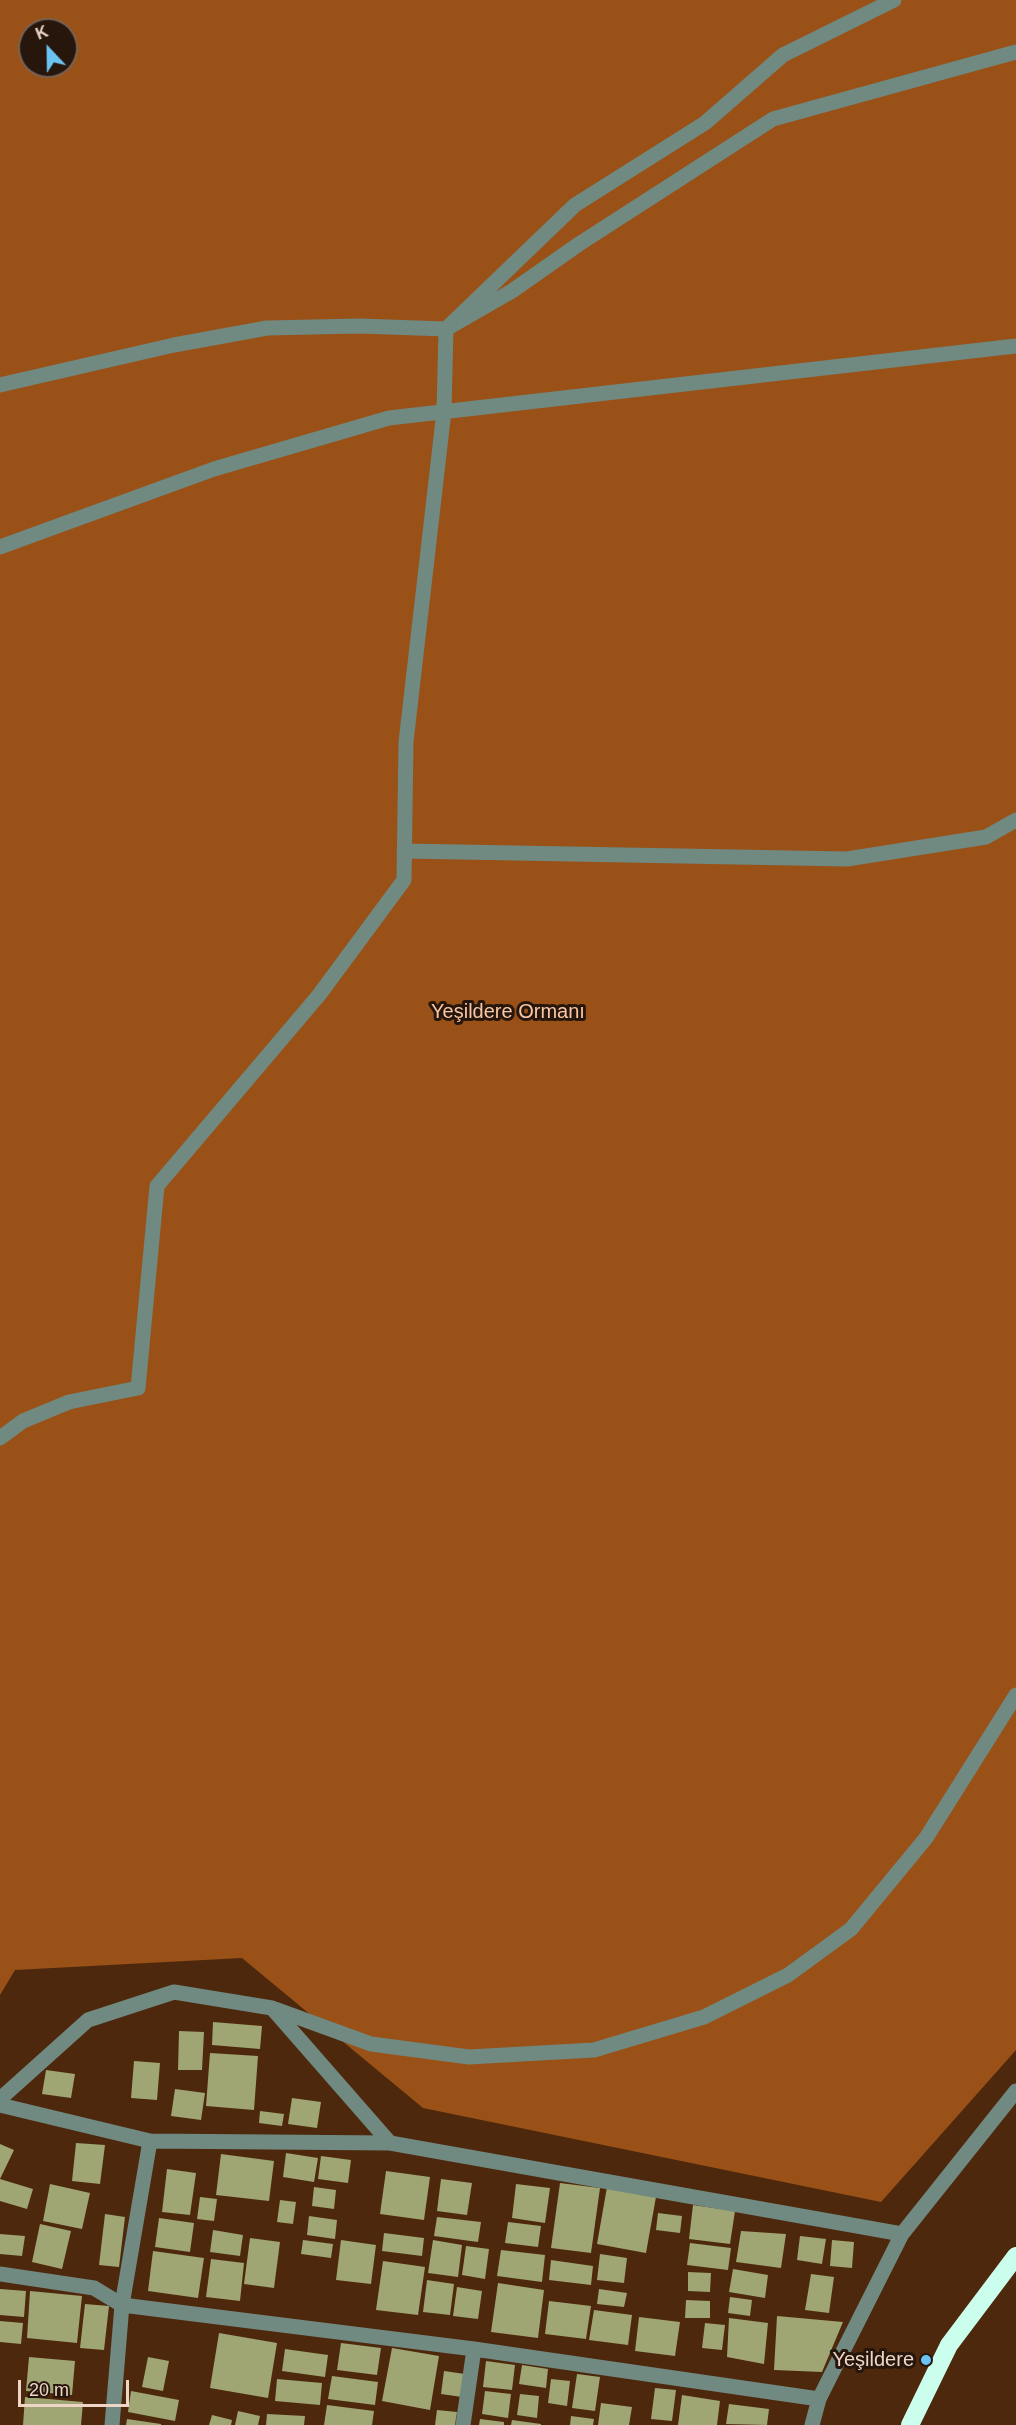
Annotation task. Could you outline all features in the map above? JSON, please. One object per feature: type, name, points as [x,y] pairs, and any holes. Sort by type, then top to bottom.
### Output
[{"type":"highway","points":[[910,2425],[950,2345],[1016,2256]]},
{"type":"street","points":[[0,1438],[23,1421],[69,1402],[138,1388],[157,1186],[319,995],[404,880],[406,742],[444,411],[447,329],[575,205],[705,123],[783,55],[894,0]]},
{"type":"street","points":[[0,385],[174,345],[267,328],[359,326],[447,329],[512,291],[579,244],[773,119],[1016,52]]},
{"type":"street","points":[[0,547],[214,469],[389,418],[1016,346]]},
{"type":"street","points":[[404,851],[847,859],[986,837],[1016,820]]},
{"type":"street","points":[[0,2099],[88,2020],[174,1992],[272,2008],[371,2044],[469,2057],[594,2050],[704,2017],[788,1975],[851,1929],[926,1838],[1016,1695]]},
{"type":"street","points":[[272,2008],[390,2143]]},
{"type":"street","points":[[812,2425],[819,2399],[902,2234],[1016,2091]]},
{"type":"street","points":[[0,2105],[150,2141],[390,2143],[902,2234]]},
{"type":"street","points":[[112,2425],[122,2305],[150,2141]]},
{"type":"street","points":[[0,2274],[94,2288],[122,2305],[474,2349],[819,2399]]},
{"type":"street","points":[[463,2425],[474,2349]]},
{"type":"green space","name":"Yeşildere Ormanı","points":[[0,0],[1016,0],[1016,2050],[881,2202],[423,2108],[242,1958],[15,1970],[0,1995]]},
{"type":"building","points":[[213,2022],[262,2026],[260,2049],[212,2045]]},
{"type":"building","points":[[179,2031],[204,2032],[202,2070],[178,2070]]},
{"type":"building","points":[[210,2053],[258,2056],[254,2110],[206,2106]]},
{"type":"building","points":[[134,2061],[160,2063],[157,2100],[131,2098]]},
{"type":"building","points":[[46,2070],[75,2074],[71,2098],[42,2094]]},
{"type":"building","points":[[175,2089],[205,2093],[201,2120],[171,2116]]},
{"type":"building","points":[[292,2098],[321,2102],[317,2128],[288,2124]]},
{"type":"building","points":[[260,2111],[284,2114],[282,2126],[259,2123]]},
{"type":"building","points":[[76,2143],[105,2145],[100,2184],[72,2181]]},
{"type":"building","points":[[0,2144],[14,2150],[0,2179]]},
{"type":"building","points":[[286,2153],[318,2158],[314,2182],[283,2177]]},
{"type":"building","points":[[221,2154],[274,2161],[269,2201],[216,2195]]},
{"type":"building","points":[[321,2156],[351,2160],[348,2183],[318,2179]]},
{"type":"building","points":[[167,2169],[196,2173],[190,2215],[162,2212]]},
{"type":"building","points":[[386,2171],[430,2177],[424,2220],[380,2214]]},
{"type":"building","points":[[0,2179],[33,2189],[27,2209],[0,2201]]},
{"type":"building","points":[[441,2179],[472,2183],[467,2215],[437,2211]]},
{"type":"building","points":[[560,2183],[600,2188],[591,2253],[551,2248]]},
{"type":"building","points":[[50,2184],[90,2193],[82,2229],[43,2221]]},
{"type":"building","points":[[516,2184],[550,2188],[545,2223],[512,2218]]},
{"type":"building","points":[[314,2187],[336,2190],[334,2209],[312,2206]]},
{"type":"building","points":[[607,2187],[656,2197],[646,2253],[597,2244]]},
{"type":"building","points":[[200,2197],[217,2199],[214,2221],[197,2219]]},
{"type":"building","points":[[280,2200],[296,2202],[293,2224],[277,2222]]},
{"type":"building","points":[[693,2205],[735,2211],[730,2244],[689,2239]]},
{"type":"building","points":[[658,2213],[682,2216],[680,2233],[656,2230]]},
{"type":"building","points":[[105,2214],[125,2217],[119,2267],[99,2265]]},
{"type":"building","points":[[309,2216],[337,2220],[335,2239],[307,2235]]},
{"type":"building","points":[[437,2217],[481,2222],[478,2242],[434,2236]]},
{"type":"building","points":[[159,2218],[194,2223],[190,2252],[155,2247]]},
{"type":"building","points":[[508,2222],[541,2226],[538,2247],[505,2243]]},
{"type":"building","points":[[40,2224],[71,2231],[62,2269],[32,2262]]},
{"type":"building","points":[[213,2230],[243,2235],[240,2256],[210,2252]]},
{"type":"building","points":[[741,2231],[786,2234],[781,2268],[736,2262]]},
{"type":"building","points":[[384,2233],[424,2238],[422,2256],[382,2251]]},
{"type":"building","points":[[0,2234],[25,2236],[22,2256],[0,2254]]},
{"type":"building","points":[[800,2236],[826,2239],[822,2264],[797,2260]]},
{"type":"building","points":[[250,2238],[280,2242],[274,2288],[244,2284]]},
{"type":"building","points":[[303,2240],[333,2244],[331,2258],[301,2254]]},
{"type":"building","points":[[341,2240],[376,2245],[371,2284],[336,2280]]},
{"type":"building","points":[[433,2240],[462,2245],[458,2277],[428,2273]]},
{"type":"building","points":[[832,2240],[854,2242],[852,2268],[830,2266]]},
{"type":"building","points":[[690,2243],[731,2248],[728,2270],[687,2265]]},
{"type":"building","points":[[466,2246],[489,2249],[485,2279],[462,2275]]},
{"type":"building","points":[[501,2250],[545,2255],[542,2282],[497,2276]]},
{"type":"building","points":[[153,2251],[204,2258],[198,2298],[148,2291]]},
{"type":"building","points":[[600,2254],[627,2258],[624,2283],[597,2280]]},
{"type":"building","points":[[211,2259],[244,2263],[240,2301],[206,2297]]},
{"type":"building","points":[[551,2260],[593,2266],[591,2285],[549,2280]]},
{"type":"building","points":[[383,2261],[425,2267],[418,2315],[376,2310]]},
{"type":"building","points":[[733,2269],[768,2275],[765,2298],[729,2292]]},
{"type":"building","points":[[688,2272],[711,2273],[710,2292],[688,2291]]},
{"type":"building","points":[[811,2274],[834,2277],[829,2313],[805,2310]]},
{"type":"building","points":[[427,2280],[454,2284],[450,2315],[423,2312]]},
{"type":"building","points":[[498,2283],[544,2290],[538,2338],[491,2332]]},
{"type":"building","points":[[457,2287],[482,2291],[478,2319],[453,2316]]},
{"type":"building","points":[[0,2289],[26,2291],[24,2317],[0,2315]]},
{"type":"building","points":[[599,2289],[627,2293],[624,2307],[597,2304]]},
{"type":"building","points":[[30,2291],[82,2296],[77,2343],[27,2338]]},
{"type":"building","points":[[730,2297],[752,2300],[750,2316],[728,2313]]},
{"type":"building","points":[[686,2300],[710,2301],[710,2318],[685,2318]]},
{"type":"building","points":[[549,2301],[591,2306],[586,2339],[545,2334]]},
{"type":"building","points":[[85,2304],[109,2306],[104,2350],[80,2348]]},
{"type":"building","points":[[594,2310],[632,2315],[628,2345],[589,2340]]},
{"type":"building","points":[[777,2316],[843,2322],[822,2372],[774,2370]]},
{"type":"building","points":[[639,2317],[680,2322],[675,2356],[635,2351]]},
{"type":"building","points":[[729,2318],[768,2323],[764,2364],[727,2357]]},
{"type":"building","points":[[0,2321],[23,2323],[21,2344],[0,2342]]},
{"type":"building","points":[[705,2323],[725,2325],[722,2350],[702,2348]]},
{"type":"building","points":[[219,2333],[277,2343],[268,2398],[210,2388]]},
{"type":"building","points":[[341,2343],[381,2348],[377,2375],[337,2370]]},
{"type":"building","points":[[392,2348],[439,2356],[430,2410],[382,2401]]},
{"type":"building","points":[[285,2349],[328,2355],[325,2377],[282,2371]]},
{"type":"building","points":[[29,2357],[75,2361],[72,2395],[26,2391]]},
{"type":"building","points":[[148,2357],[169,2361],[163,2391],[142,2387]]},
{"type":"building","points":[[486,2361],[515,2365],[512,2390],[483,2387]]},
{"type":"building","points":[[522,2365],[548,2369],[546,2388],[519,2384]]},
{"type":"building","points":[[444,2371],[465,2374],[462,2397],[441,2394]]},
{"type":"building","points":[[577,2374],[600,2377],[595,2411],[572,2408]]},
{"type":"building","points":[[332,2376],[378,2382],[375,2405],[328,2399]]},
{"type":"building","points":[[277,2379],[322,2383],[320,2405],[275,2401]]},
{"type":"building","points":[[551,2379],[570,2381],[567,2406],[548,2403]]},
{"type":"building","points":[[655,2388],[676,2390],[672,2421],[651,2419]]},
{"type":"building","points":[[131,2391],[179,2400],[175,2421],[128,2412]]},
{"type":"building","points":[[485,2391],[511,2394],[508,2418],[482,2414]]},
{"type":"building","points":[[520,2394],[539,2396],[537,2418],[517,2415]]},
{"type":"building","points":[[682,2395],[720,2401],[717,2425],[678,2425]]},
{"type":"building","points":[[25,2397],[83,2402],[81,2425],[23,2425]]},
{"type":"building","points":[[601,2403],[632,2407],[629,2425],[598,2425]]},
{"type":"building","points":[[729,2404],[769,2409],[767,2425],[726,2424]]},
{"type":"building","points":[[327,2405],[374,2411],[372,2425],[324,2425]]},
{"type":"building","points":[[437,2410],[457,2412],[455,2425],[435,2425]]},
{"type":"building","points":[[238,2411],[260,2416],[258,2425],[235,2425]]},
{"type":"building","points":[[267,2414],[305,2416],[304,2425],[266,2425]]},
{"type":"building","points":[[212,2415],[232,2420],[231,2425],[209,2425]]},
{"type":"building","points":[[571,2416],[594,2419],[593,2425],[570,2425]]},
{"type":"building","points":[[127,2419],[161,2424],[161,2425],[126,2425]]},
{"type":"building","points":[[480,2419],[504,2422],[504,2425],[479,2425]]},
{"type":"building","points":[[512,2420],[541,2424],[541,2425],[511,2425]]},
{"type":"place","name":"Yeşildere","points":[[926,2360]]}]
